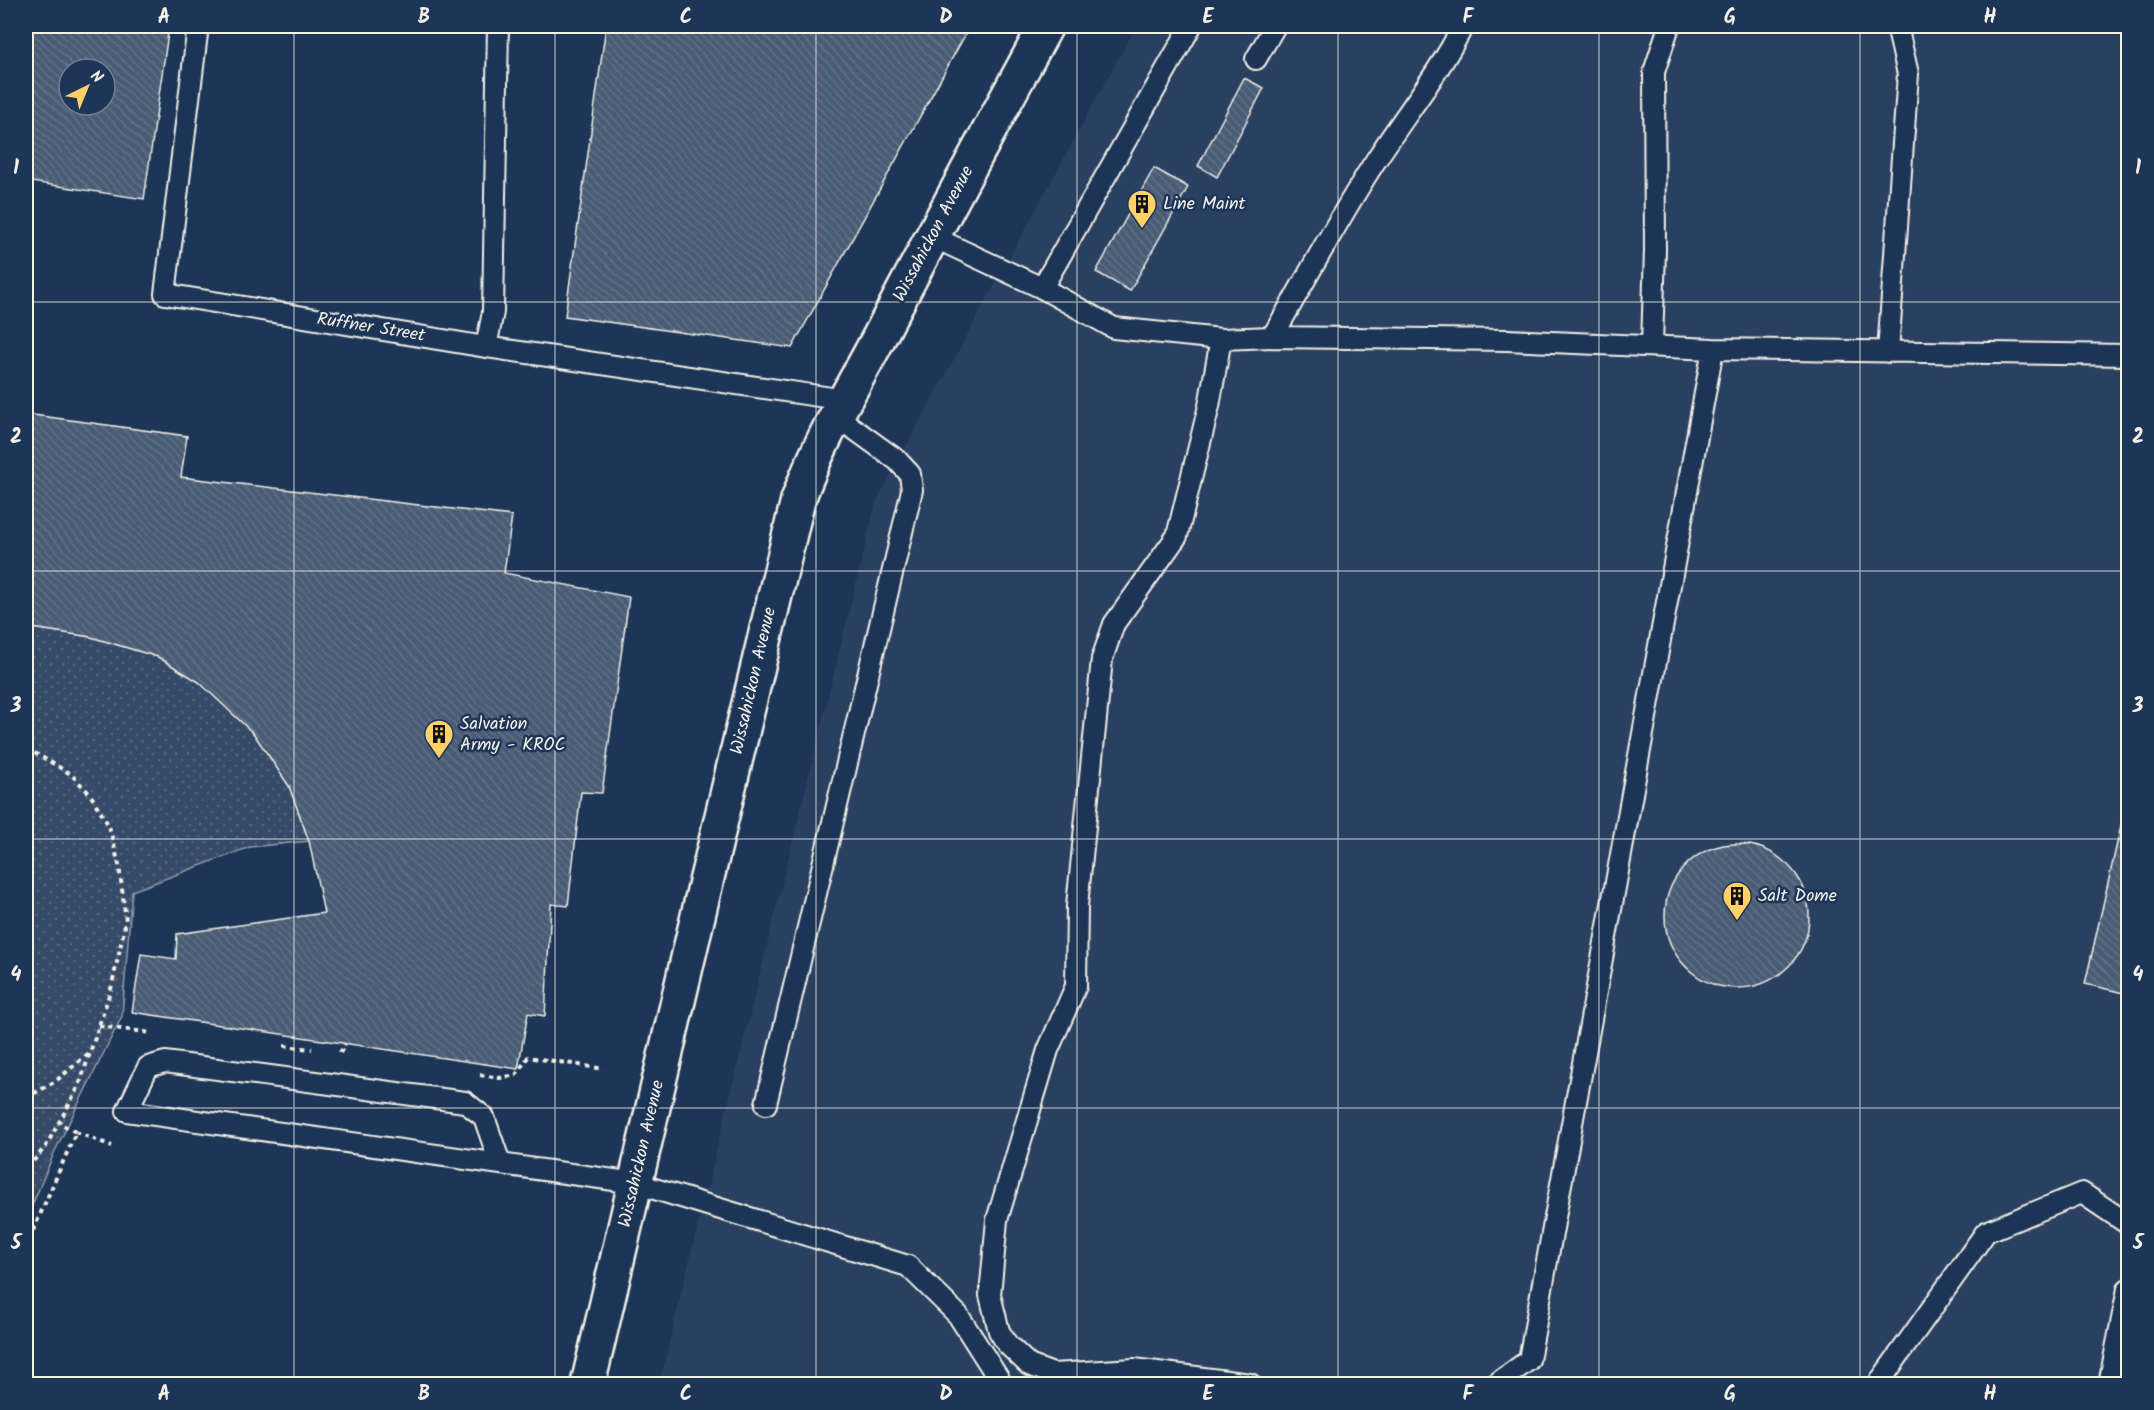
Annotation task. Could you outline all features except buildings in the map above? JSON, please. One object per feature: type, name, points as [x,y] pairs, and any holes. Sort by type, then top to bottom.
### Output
[{"type":"street","name":"Wissahickon Avenue","points":[[588,1384],[789,532],[809,469],[931,236],[1046,26]]},
{"type":"lane","name":"Ruffner Street","points":[[198,26],[165,294],[840,408]]},
{"type":"lane","points":[[486,347],[493,312],[498,26]]},
{"type":"lane","points":[[1042,288],[1191,26]]},
{"type":"lane","points":[[1256,59],[1275,26]]},
{"type":"lane","points":[[1272,338],[1372,167],[1405,114],[1448,54],[1462,26]]},
{"type":"lane","points":[[1652,345],[1655,250],[1654,72],[1669,26]]},
{"type":"lane","points":[[1888,352],[1908,74],[1898,26]]},
{"type":"lane","points":[[931,236],[1042,288],[1114,328],[1221,339],[1507,340],[1713,349],[2128,355]]},
{"type":"lane","points":[[1221,339],[1209,406],[1177,536],[1114,624],[1102,659],[1077,906],[1076,986],[1048,1050],[997,1221],[990,1295],[999,1331],[1006,1344],[1029,1365],[1053,1374],[1134,1369],[1250,1384]]},
{"type":"lane","points":[[1496,1384],[1529,1360],[1713,349]]},
{"type":"lane","points":[[766,1104],[912,490],[910,474],[840,408]]},
{"type":"lane","points":[[500,1163],[484,1117],[465,1102],[165,1062],[148,1067],[126,1111],[635,1183],[908,1266],[958,1315],[1002,1384]]},
{"type":"lane","points":[[1878,1384],[1986,1232],[2082,1192],[2128,1224]]},
{"type":"lane","points":[[2109,1384],[2128,1289]]},
{"type":"path","points":[[26,750],[71,774],[90,794],[110,826],[119,865],[126,921],[111,989],[79,1086],[46,1146],[26,1170]]},
{"type":"path","points":[[99,1026],[155,1034]]},
{"type":"path","points":[[340,1053],[345,1044]]},
{"type":"path","points":[[279,1046],[291,1045],[320,1050]]},
{"type":"path","points":[[26,1098],[56,1081],[90,1051]]},
{"type":"path","points":[[330,1052],[350,1055]]},
{"type":"path","points":[[478,1075],[500,1078],[516,1075],[528,1057],[604,1069]]},
{"type":"path","points":[[59,1123],[112,1146]]},
{"type":"path","points":[[26,1247],[76,1132]]},
{"type":"shaded area","points":[[1136,26],[2128,26],[2128,1384],[659,1384],[876,502]]},
{"type":"shaded area","points":[[26,627],[91,637],[158,657],[199,682],[254,734],[289,786],[309,841],[250,847],[132,891],[122,1016],[54,1153],[26,1220]]},
{"type":"place","name":"Line Maint","points":[[1142,230]]},
{"type":"place","name":"Salvation Army - KROC","points":[[439,760]]},
{"type":"place","name":"Salt Dome","points":[[1737,922]]}]
